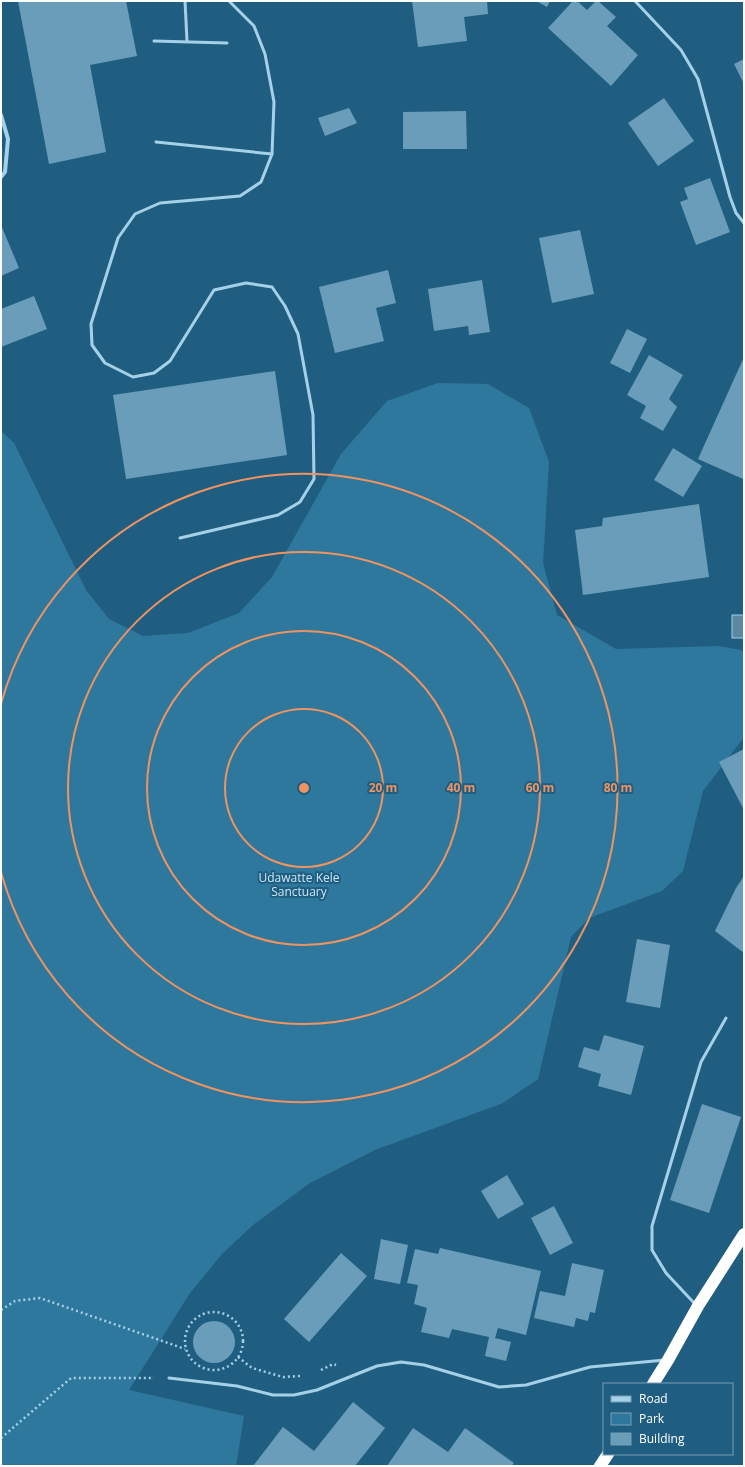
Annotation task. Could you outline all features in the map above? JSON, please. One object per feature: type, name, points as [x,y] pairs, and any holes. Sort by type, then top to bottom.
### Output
[{"type":"highway","points":[[654,1383],[698,1306],[744,1234]]},
{"type":"highway","points":[[600,1466],[607,1455]]},
{"type":"street","points":[[1,115],[8,139],[5,172],[1,177]]},
{"type":"lane","points":[[184,1],[187,42]]},
{"type":"lane","points":[[180,538],[278,515],[300,502],[314,479],[313,415],[298,334],[285,306],[272,287],[246,283],[214,290],[170,361],[154,373],[133,377],[105,363],[92,345],[91,324],[118,238],[135,214],[160,203],[240,196],[261,182],[272,154],[274,102],[265,54],[254,26],[228,1]]},
{"type":"lane","points":[[636,1],[681,50],[698,79],[730,197],[736,214],[744,223]]},
{"type":"lane","points":[[154,41],[227,43]]},
{"type":"lane","points":[[156,142],[272,154]]},
{"type":"lane","points":[[698,1306],[666,1273],[652,1250],[652,1226],[702,1062],[726,1018]]},
{"type":"lane","points":[[169,1378],[236,1386],[273,1395],[294,1395],[317,1390],[377,1366],[401,1362],[424,1366],[499,1387],[526,1385],[590,1366],[668,1360]]},
{"type":"path","points":[[1,1310],[15,1301],[40,1298],[185,1349]]},
{"type":"path","points":[[218,1311],[227,1314],[235,1320],[243,1338],[242,1348],[238,1357],[232,1365],[214,1371],[204,1369],[196,1365],[189,1358],[185,1349],[184,1340],[186,1330],[191,1321],[198,1315],[218,1311]]},
{"type":"path","points":[[238,1357],[252,1368],[271,1374],[283,1377],[304,1376]]},
{"type":"path","points":[[317,1373],[333,1364],[357,1375]]},
{"type":"path","points":[[1,1438],[70,1378],[169,1378]]},
{"type":"green space","name":"Udawatte Kele Sanctuary","points":[[438,383],[488,384],[529,408],[549,462],[543,563],[557,615],[616,649],[718,646],[741,650],[744,652],[744,737],[703,791],[683,871],[662,891],[589,918],[571,937],[538,1079],[503,1103],[375,1150],[310,1183],[253,1225],[222,1254],[190,1293],[129,1390],[244,1416],[236,1466],[1,1466],[1,431],[14,443],[86,590],[109,619],[143,636],[188,633],[239,613],[272,577],[341,454],[387,401]]},
{"type":"shaded area","points":[[732,615],[744,615],[744,638],[732,638]]},
{"type":"building","points":[[18,1],[126,1],[137,56],[90,65],[106,152],[49,164]]},
{"type":"building","points":[[412,1],[487,1],[488,14],[464,17],[467,41],[418,47]]},
{"type":"building","points":[[536,1],[550,1],[547,7]]},
{"type":"building","points":[[573,1],[577,1],[587,10],[596,1],[598,1],[616,17],[607,26],[638,55],[611,86],[548,28]]},
{"type":"building","points":[[744,59],[744,84],[734,64]]},
{"type":"building","points":[[664,98],[694,141],[658,166],[628,123]]},
{"type":"building","points":[[349,108],[357,123],[325,136],[318,118]]},
{"type":"building","points":[[466,111],[467,149],[403,149],[403,112]]},
{"type":"building","points":[[710,178],[730,232],[696,245],[680,202],[688,199],[684,188]]},
{"type":"building","points":[[1,225],[19,268],[1,276]]},
{"type":"building","points":[[580,230],[594,294],[552,303],[539,238]]},
{"type":"building","points":[[388,270],[396,303],[376,308],[384,341],[335,353],[319,287]]},
{"type":"building","points":[[482,280],[490,332],[469,335],[468,326],[434,331],[428,289]]},
{"type":"building","points":[[34,296],[47,329],[1,347],[1,309]]},
{"type":"building","points":[[627,329],[647,339],[630,373],[610,363]]},
{"type":"building","points":[[649,355],[683,375],[669,399],[677,407],[663,431],[640,418],[646,406],[627,395]]},
{"type":"building","points":[[744,357],[744,478],[743,479],[698,459]]},
{"type":"building","points":[[275,371],[287,455],[126,479],[113,395]]},
{"type":"building","points":[[673,448],[702,466],[683,497],[654,480]]},
{"type":"building","points":[[699,504],[709,577],[583,595],[575,530],[602,526],[603,518]]},
{"type":"building","points":[[744,749],[744,810],[719,762]]},
{"type":"building","points":[[744,876],[744,953],[715,931],[736,888]]},
{"type":"building","points":[[637,939],[670,945],[660,1008],[626,1002]]},
{"type":"building","points":[[604,1035],[644,1046],[631,1095],[598,1086],[601,1074],[578,1067],[584,1047],[599,1051]]},
{"type":"building","points":[[702,1104],[741,1117],[709,1213],[670,1200]]},
{"type":"building","points":[[507,1175],[524,1204],[498,1219],[481,1191]]},
{"type":"building","points":[[554,1206],[573,1243],[550,1255],[531,1218]]},
{"type":"building","points":[[381,1239],[408,1245],[400,1284],[374,1279]]},
{"type":"building","points":[[440,1248],[541,1271],[526,1335],[498,1328],[495,1338],[511,1342],[506,1361],[485,1356],[489,1337],[452,1329],[449,1338],[421,1332],[427,1308],[414,1304],[418,1285],[407,1283],[415,1249],[438,1254]]},
{"type":"building","points":[[341,1253],[367,1276],[309,1342],[284,1319]]},
{"type":"building","points":[[572,1263],[604,1270],[595,1313],[590,1312],[588,1321],[576,1318],[574,1327],[534,1318],[540,1291],[565,1296]]},
{"type":"building","points":[[210,1321],[218,1321],[226,1324],[232,1330],[235,1342],[232,1354],[226,1360],[218,1363],[210,1363],[202,1360],[196,1354],[193,1346],[193,1338],[196,1330],[202,1324]]},
{"type":"building","points":[[353,1402],[385,1428],[355,1466],[253,1466],[283,1427],[314,1451]]},
{"type":"building","points":[[413,1428],[448,1452],[465,1428],[514,1463],[512,1466],[387,1466]]}]
